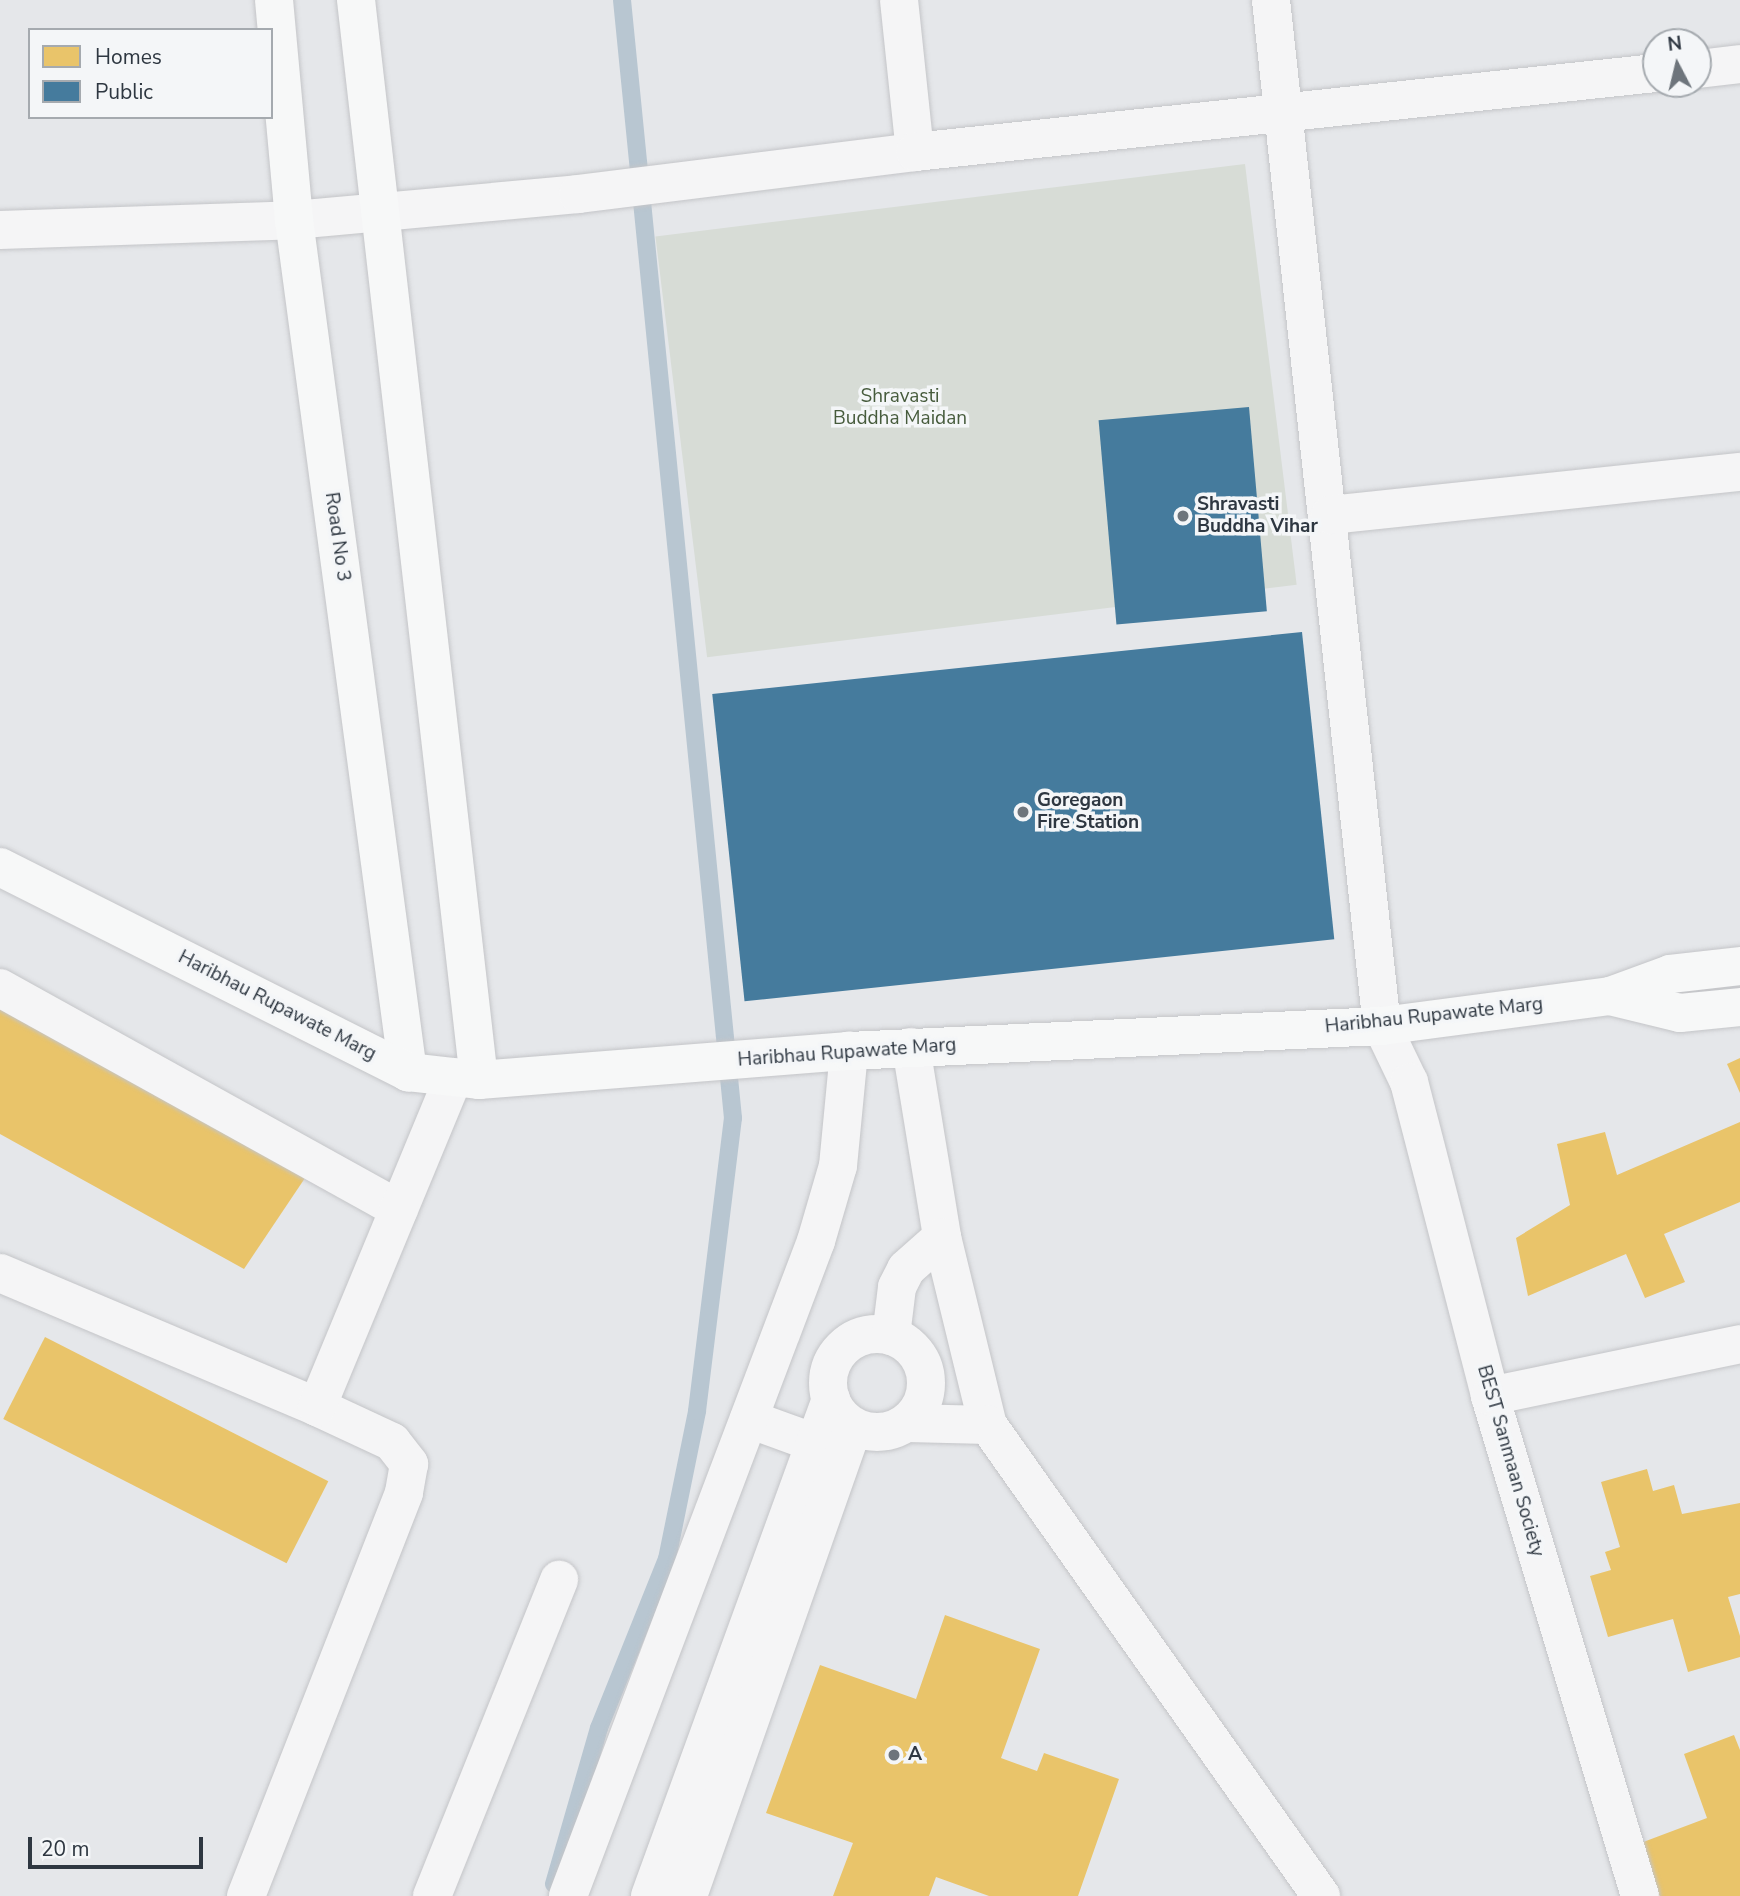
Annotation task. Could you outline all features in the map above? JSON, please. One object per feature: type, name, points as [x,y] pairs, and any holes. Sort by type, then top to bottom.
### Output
[{"type":"street","name":"Road No 3","points":[[274,0],[294,220],[408,1072]]},
{"type":"street","points":[[317,1407],[399,1209],[467,1079],[380,211],[356,0]]},
{"type":"street","points":[[899,0],[915,152]]},
{"type":"street","name":"BEST Sanmaan Society","points":[[1271,0],[1330,515],[1382,1026],[1409,1082],[1490,1396],[1640,1896]]},
{"type":"street","points":[[1712,67],[1740,64]]},
{"type":"street","points":[[0,230],[294,220],[578,194],[915,152],[1642,75]]},
{"type":"street","points":[[1330,515],[1740,472]]},
{"type":"street","name":"Haribhau Rupawate Marg","points":[[0,867],[408,1072],[467,1079],[680,1067],[911,1047],[1382,1026],[1610,996],[1680,1013],[1740,1007]]},
{"type":"street","points":[[1610,996],[1670,974],[1740,966]]},
{"type":"street","points":[[0,988],[399,1209]]},
{"type":"street","points":[[911,1047],[942,1237],[988,1425],[1321,1896]]},
{"type":"street","points":[[568,1896],[816,1241],[838,1166],[849,1051]]},
{"type":"street","points":[[891,1336],[902,1278],[921,1251],[942,1237]]},
{"type":"street","points":[[0,1273],[317,1407],[392,1442],[409,1464],[404,1493],[246,1896]]},
{"type":"street","points":[[688,1896],[842,1413],[830,1369],[842,1350],[861,1337],[891,1336],[905,1343],[924,1367],[924,1398],[907,1423]]},
{"type":"street","points":[[1490,1396],[1740,1344]]},
{"type":"street","points":[[842,1413],[877,1433],[907,1423],[988,1425]]},
{"type":"street","points":[[650,1896],[815,1443],[842,1413]]},
{"type":"street","points":[[748,1419],[815,1443]]},
{"type":"street","points":[[432,1896],[559,1580]]},
{"type":"green space","name":"Shravasti Buddha Maidan","points":[[1245,164],[1297,585],[707,657],[655,236]]},
{"type":"building: Homes","points":[[0,1008],[305,1178],[244,1269],[0,1134]]},
{"type":"building: Homes","points":[[1740,1058],[1740,1093],[1727,1064]]},
{"type":"building: Homes","points":[[1740,1122],[1740,1202],[1664,1234],[1685,1282],[1645,1298],[1626,1254],[1528,1296],[1516,1238],[1570,1205],[1557,1144],[1605,1132],[1617,1175]]},
{"type":"building: Homes","points":[[45,1337],[328,1481],[287,1563],[3,1419]]},
{"type":"building: Homes","points":[[1647,1469],[1653,1491],[1674,1485],[1682,1514],[1740,1503],[1740,1594],[1728,1597],[1740,1636],[1740,1657],[1688,1672],[1673,1619],[1608,1637],[1590,1576],[1611,1570],[1605,1552],[1620,1547],[1601,1482]]},
{"type":"building: Homes","name":"A","points":[[945,1615],[1040,1649],[1001,1758],[1037,1771],[1044,1753],[1119,1779],[1078,1896],[989,1896],[936,1877],[929,1896],[833,1896],[853,1843],[766,1813],[820,1665],[916,1699]]},
{"type":"building: Homes","points":[[1734,1735],[1740,1750],[1740,1896],[1657,1896],[1638,1844],[1707,1818],[1684,1754]]},
{"type":"building: Public","name":"Shravasti Buddha Vihar","points":[[1249,407],[1267,611],[1116,624],[1099,420]]},
{"type":"building: Public","name":"Goregaon Fire Station","points":[[1302,632],[1334,939],[745,1001],[712,694]]},
{"type":"waterway","points":[[554,1884],[599,1728],[667,1559],[697,1411],[733,1118],[622,0]]},
{"type":"place","name":"Shravasti Buddha Vihar","points":[[1183,516]]},
{"type":"place","name":"Goregaon Fire Station","points":[[1023,812]]},
{"type":"place","name":"A","points":[[894,1755]]}]
